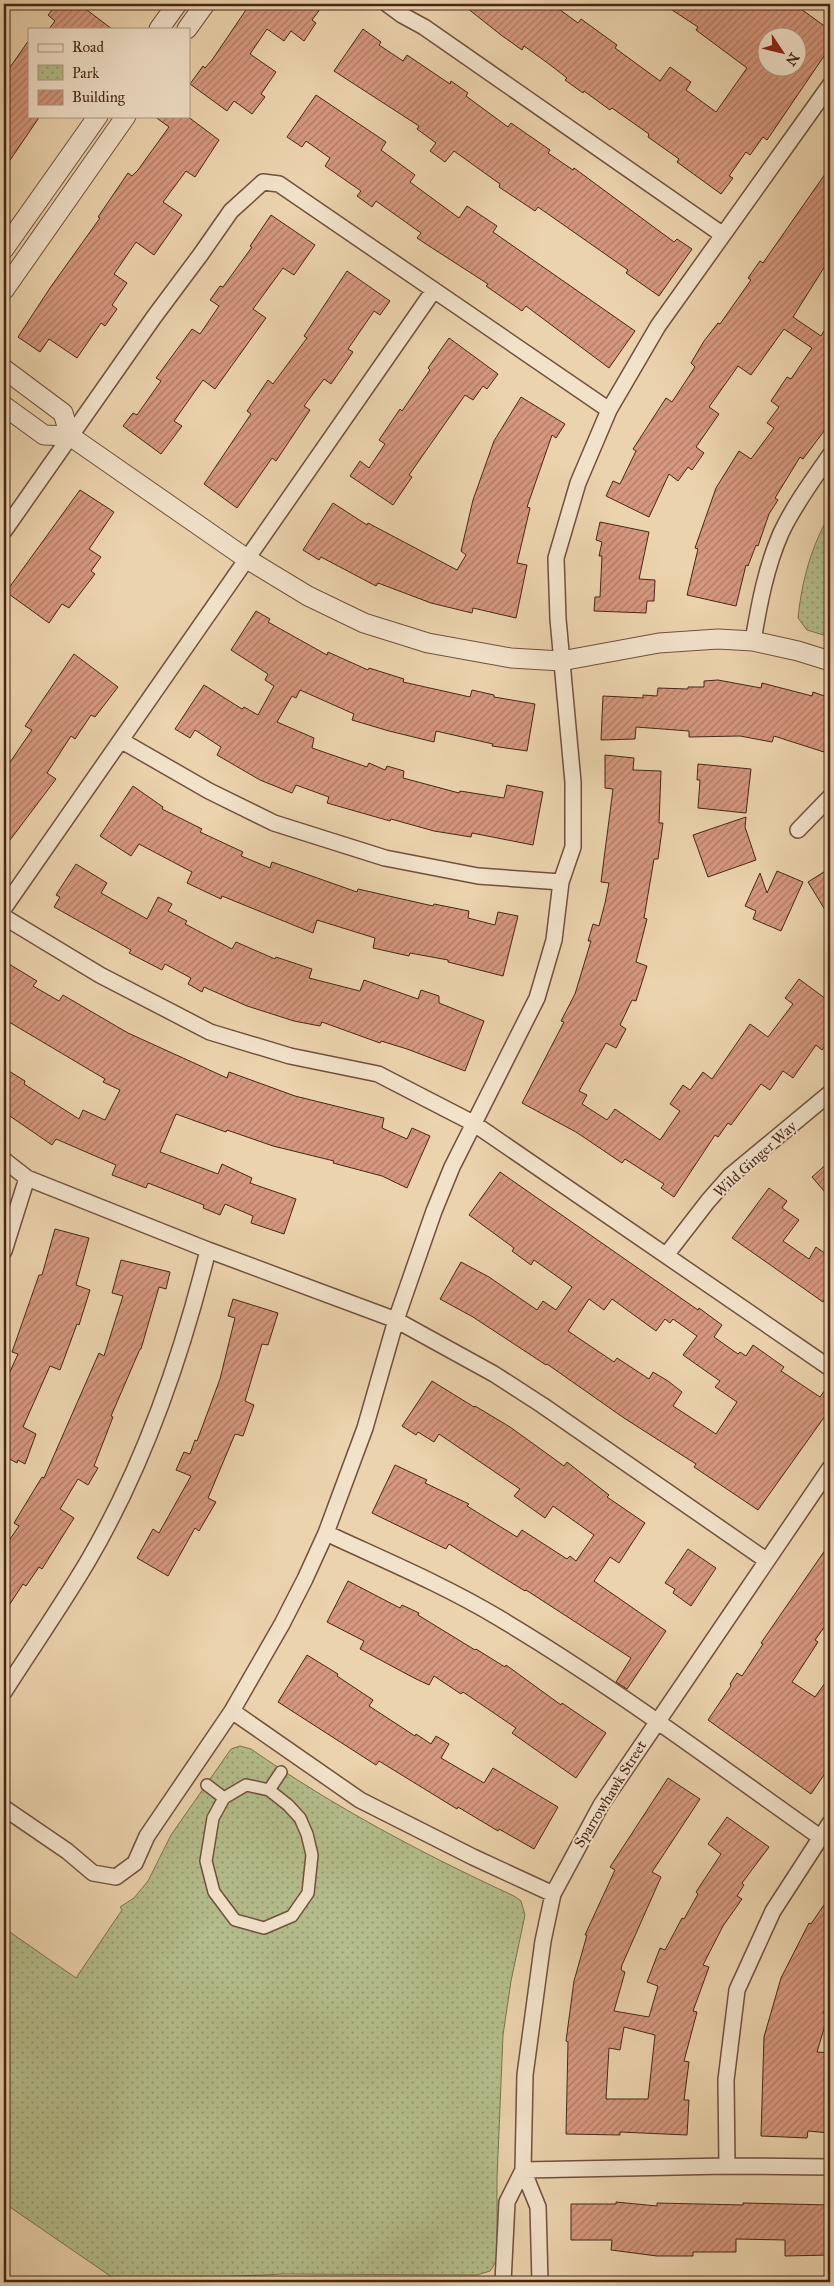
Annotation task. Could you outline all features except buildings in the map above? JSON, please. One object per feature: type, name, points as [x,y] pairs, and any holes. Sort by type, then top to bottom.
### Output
[{"type":"street","points":[[160,28],[177,4]]},
{"type":"street","points":[[188,28],[205,4]]},
{"type":"street","points":[[387,4],[424,27],[723,235]]},
{"type":"street","points":[[4,1808],[67,1851],[93,1873],[116,1877],[135,1863],[147,1836],[232,1711],[282,1624],[326,1533],[365,1428],[396,1320],[434,1211],[452,1166],[537,998],[554,940],[561,882],[573,847],[573,782],[561,661],[556,558],[578,482],[609,410],[658,326],[830,85]]},
{"type":"street","points":[[4,249],[97,118]]},
{"type":"street","points":[[4,290],[125,118]]},
{"type":"street","points":[[4,531],[231,211],[263,182],[279,184],[609,410]]},
{"type":"street","points":[[4,908],[434,290]]},
{"type":"street","points":[[4,369],[63,412],[70,436]]},
{"type":"street","points":[[4,406],[44,435],[70,436],[247,559],[308,596],[364,623],[428,643],[511,658],[561,661],[682,640],[753,641],[798,651],[830,661]]},
{"type":"street","points":[[753,641],[762,595],[782,532],[801,496],[830,455]]},
{"type":"street","points":[[122,741],[209,791],[274,823],[385,858],[478,876],[561,882]]},
{"type":"street","points":[[798,830],[830,797]]},
{"type":"street","points":[[4,917],[100,975],[210,1032],[290,1056],[378,1074],[473,1123],[667,1254],[830,1368]]},
{"type":"street","name":"Wild Ginger Way","points":[[667,1254],[730,1176],[830,1093]]},
{"type":"street","points":[[4,1160],[28,1178],[208,1250],[396,1320],[494,1374],[526,1394],[766,1560]]},
{"type":"street","points":[[4,1251],[28,1178]]},
{"type":"street","points":[[4,1692],[88,1560],[139,1460],[194,1307],[208,1250]]},
{"type":"street","name":"Sparrowhawk Street","points":[[523,2170],[525,2075],[543,1940],[553,1894],[601,1805],[830,1468]]},
{"type":"street","points":[[326,1533],[414,1573],[498,1618],[656,1722],[820,1837]]},
{"type":"street","points":[[232,1711],[360,1800],[473,1857],[553,1894]]},
{"type":"street","points":[[269,1790],[281,1772]]},
{"type":"street","points":[[207,1784],[224,1798]]},
{"type":"street","points":[[246,1785],[269,1790],[288,1805],[300,1818],[312,1855],[308,1893],[292,1916],[264,1928],[235,1920],[214,1892],[206,1861],[213,1818],[224,1798],[246,1785]]},
{"type":"street","points":[[727,2166],[726,2080],[737,1990],[773,1910],[830,1823]]},
{"type":"street","points":[[523,2170],[727,2166],[830,2167]]},
{"type":"street","points":[[503,2282],[507,2202],[523,2170]]},
{"type":"street","points":[[523,2170],[538,2207],[540,2282]]},
{"type":"green space","points":[[830,514],[830,637],[807,630],[798,618],[808,564],[823,526]]},
{"type":"green space","points":[[240,1746],[251,1749],[314,1791],[379,1828],[521,1901],[525,1915],[511,1981],[503,2035],[497,2178],[497,2260],[490,2271],[477,2275],[284,2274],[216,2277],[171,2282],[119,2282],[4,2203],[4,1928],[76,1978],[122,1910],[120,1907],[134,1898],[148,1881],[171,1835],[231,1749]]}]
